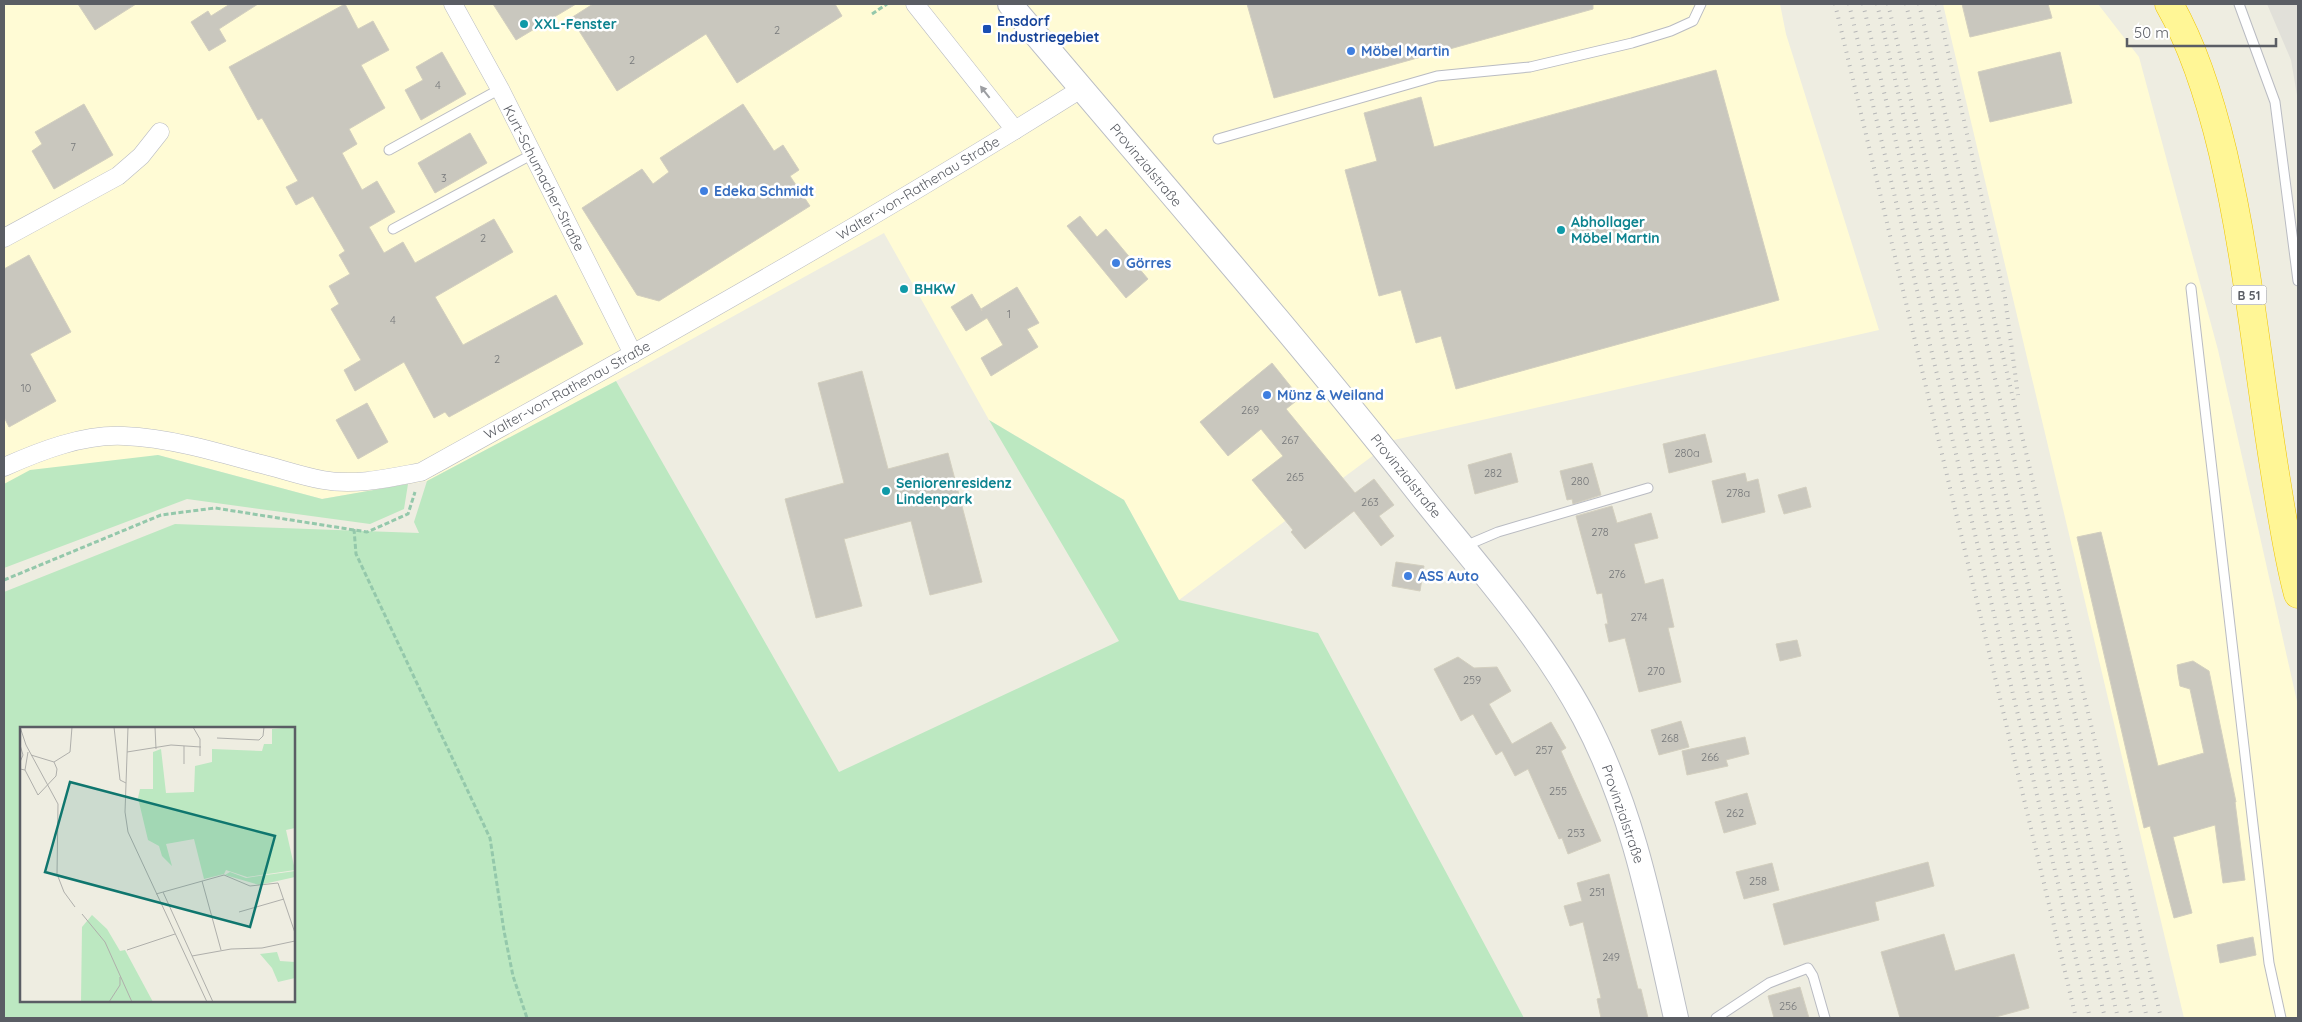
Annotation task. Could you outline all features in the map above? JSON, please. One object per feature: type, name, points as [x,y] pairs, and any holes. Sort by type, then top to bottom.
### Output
[{"type":"highway","name":"B 51","points":[[2169,4],[2198,70],[2216,124],[2236,209],[2283,524],[2298,594]]},
{"type":"main road","name":"Provinzialstraße","points":[[1010,4],[1385,449],[1551,661],[1584,718],[1611,773],[1638,857],[1676,1018]]},
{"type":"street","name":"Kurt-Schumacher-Straße","points":[[453,4],[500,89],[531,154],[634,354]]},
{"type":"street","points":[[916,4],[1015,130]]},
{"type":"street","name":"Walter-von-Rathenau Straße","points":[[4,468],[34,453],[85,440],[122,436],[203,448],[324,480],[355,482],[421,472],[634,354],[1015,130],[1081,89]]},
{"type":"street","points":[[4,238],[118,176],[141,156],[160,132]]},
{"type":"lane","points":[[1218,139],[1437,76],[1530,67],[1632,43],[1671,31],[1693,21],[1701,4]]},
{"type":"lane","points":[[2239,4],[2275,102],[2298,281]]},
{"type":"lane","points":[[389,150],[500,89]]},
{"type":"lane","points":[[393,229],[531,154]]},
{"type":"lane","points":[[2191,288],[2269,963],[2281,1018]]},
{"type":"lane","points":[[1463,548],[1498,532],[1648,488]]},
{"type":"lane","points":[[1716,1018],[1769,983],[1808,968],[1813,976],[1824,1018]]},
{"type":"path","points":[[872,14],[887,4]]},
{"type":"path","points":[[4,580],[161,516],[215,508],[367,532],[408,514],[421,472]]},
{"type":"path","points":[[354,530],[356,554],[490,838],[509,958],[527,1018]]},
{"type":"shaded area","points":[[4,4],[1780,4],[1786,34],[1879,330],[1394,440],[1179,600],[1124,500],[989,420],[884,233],[616,381],[427,481],[322,499],[158,455],[4,484]]},
{"type":"shaded area","points":[[1943,4],[2098,4],[2139,57],[2218,350],[2298,706],[2298,1018],[2184,1018]]},
{"type":"shaded area","points":[[2267,4],[2298,4],[2298,101],[2291,60]]},
{"type":"green space","points":[[616,381],[839,772],[1119,641],[989,420],[1124,500],[1179,600],[1318,633],[1524,1018],[4,1018],[4,592],[175,524],[419,533],[414,522],[427,481]]},
{"type":"green space","points":[[158,455],[322,499],[408,484],[404,509],[370,524],[187,499],[4,568],[4,484],[30,470]]},
{"type":"building","points":[[78,4],[136,4],[95,30]]},
{"type":"building","points":[[230,4],[258,4],[219,29],[226,41],[209,51],[191,22],[208,11],[211,16]]},
{"type":"building","points":[[345,4],[358,29],[373,21],[389,50],[361,65],[385,108],[349,129],[357,144],[342,153],[362,190],[377,181],[395,212],[369,227],[384,253],[403,242],[415,263],[494,219],[513,252],[435,297],[463,345],[556,295],[583,344],[449,417],[445,412],[434,418],[404,362],[355,391],[344,370],[361,360],[331,309],[339,304],[329,286],[350,274],[339,255],[345,251],[313,196],[296,205],[286,187],[298,181],[262,118],[258,120],[229,67]]},
{"type":"building","name":"XXL-Fenster","points":[[493,4],[576,4],[516,40]]},
{"type":"building","points":[[593,4],[835,4],[842,16],[737,83],[706,34],[617,91],[571,18]]},
{"type":"building","name":"Möbel Martin","points":[[1247,4],[1593,4],[1593,9],[1274,98]]},
{"type":"building","points":[[1962,4],[2048,4],[2052,18],[1970,37]]},
{"type":"building","points":[[442,52],[466,94],[421,120],[405,90],[423,80],[416,67]]},
{"type":"building","points":[[2060,52],[2072,103],[1990,122],[1978,72]]},
{"type":"building","name":"Abhollager Möbel Martin","points":[[1716,70],[1779,300],[1456,389],[1441,336],[1416,343],[1401,290],[1379,296],[1345,170],[1377,161],[1364,113],[1421,97],[1434,147]]},
{"type":"building","points":[[84,104],[113,155],[54,189],[32,151],[42,144],[35,132]]},
{"type":"building","name":"Edeka Schmidt","points":[[743,104],[774,151],[783,145],[799,170],[790,176],[810,206],[659,301],[637,295],[582,208],[642,169],[653,184],[669,172],[660,158]]},
{"type":"building","points":[[470,133],[487,163],[435,193],[418,163]]},
{"type":"building","name":"Görres","points":[[1080,216],[1097,237],[1106,229],[1148,279],[1126,298],[1067,226]]},
{"type":"building","points":[[29,255],[71,332],[30,354],[56,401],[9,427],[4,417],[4,269]]},
{"type":"building","points":[[1017,287],[1039,323],[1027,329],[1038,347],[991,376],[981,358],[1003,345],[987,318],[966,331],[951,307],[972,294],[982,311],[981,309]]},
{"type":"building","points":[[1272,363],[1300,398],[1286,409],[1355,493],[1374,479],[1394,505],[1379,516],[1394,536],[1381,546],[1354,511],[1305,549],[1291,532],[1293,530],[1252,480],[1283,456],[1261,429],[1228,456],[1200,422]]},
{"type":"building","name":"Seniorenresidenz Lindenpark","points":[[862,371],[888,469],[948,453],[982,582],[930,595],[911,521],[844,539],[862,606],[816,618],[785,499],[844,483],[818,383]]},
{"type":"building","points":[[367,403],[388,442],[358,459],[336,420]]},
{"type":"building","points":[[1705,434],[1712,462],[1669,473],[1663,444]]},
{"type":"building","points":[[1511,453],[1518,482],[1475,494],[1468,465]]},
{"type":"building","points":[[1592,463],[1601,495],[1573,504],[1572,499],[1567,500],[1560,471]]},
{"type":"building","points":[[1745,473],[1747,482],[1758,479],[1765,512],[1722,523],[1712,481]]},
{"type":"building","points":[[1806,487],[1811,507],[1784,514],[1778,495]]},
{"type":"building","points":[[1612,506],[1617,523],[1651,513],[1658,538],[1634,544],[1645,584],[1663,579],[1674,627],[1668,628],[1681,682],[1639,692],[1625,638],[1609,642],[1605,624],[1608,624],[1602,593],[1597,594],[1576,516]]},
{"type":"building","points":[[2101,532],[2158,766],[2204,753],[2190,689],[2180,686],[2178,674],[2177,665],[2193,661],[2209,671],[2236,802],[2245,880],[2223,883],[2215,825],[2173,837],[2192,913],[2174,918],[2150,826],[2144,828],[2077,537]]},
{"type":"building","name":"ASS Auto","points":[[1396,562],[1424,566],[1420,591],[1392,586]]},
{"type":"building","points":[[1797,640],[1801,656],[1780,661],[1776,644]]},
{"type":"building","points":[[1458,657],[1474,668],[1497,667],[1511,691],[1489,704],[1512,744],[1551,722],[1566,748],[1561,751],[1601,841],[1568,854],[1562,838],[1559,839],[1528,769],[1515,776],[1502,751],[1496,755],[1473,714],[1461,721],[1434,669]]},
{"type":"building","points":[[1681,721],[1689,747],[1659,755],[1651,730]]},
{"type":"building","points":[[1745,737],[1749,754],[1726,760],[1728,766],[1687,775],[1682,751]]},
{"type":"building","points":[[1747,793],[1756,824],[1724,833],[1715,802]]},
{"type":"building","points":[[1928,862],[1934,886],[1875,902],[1879,920],[1784,945],[1773,904]]},
{"type":"building","points":[[1772,863],[1779,890],[1744,899],[1736,872]]},
{"type":"building","points":[[1609,874],[1638,989],[1641,989],[1648,1018],[1601,1018],[1597,999],[1601,998],[1583,922],[1570,926],[1564,906],[1582,901],[1577,883]]},
{"type":"building","points":[[1944,934],[1955,971],[2014,954],[2029,1008],[1992,1018],[1900,1018],[1881,952]]},
{"type":"building","points":[[2253,937],[2256,955],[2220,963],[2217,945]]},
{"type":"building","points":[[1800,987],[1809,1018],[1774,1018],[1768,996]]},
{"type":"railway","points":[[1835,4],[2076,1018]]},
{"type":"railway","points":[[1849,4],[2090,1018]]},
{"type":"railway","points":[[1863,4],[2105,1018]]},
{"type":"railway","points":[[1877,4],[2118,1018]]},
{"type":"railway","points":[[1888,4],[2132,1018]]},
{"type":"railway","points":[[1906,4],[2147,1018]]},
{"type":"railway","points":[[1919,4],[2161,1018]]},
{"type":"railway","points":[[1937,4],[2005,298],[2018,395]]},
{"type":"place","name":"XXL-Fenster","points":[[524,24]]},
{"type":"place","name":"Ensdorf Industriegebiet","points":[[987,29]]},
{"type":"place","name":"Möbel Martin","points":[[1351,51]]},
{"type":"place","name":"Edeka Schmidt","points":[[704,191]]},
{"type":"place","name":"Abhollager Möbel Martin","points":[[1561,230]]},
{"type":"place","name":"Görres","points":[[1116,263]]},
{"type":"place","name":"BHKW","points":[[904,289]]},
{"type":"place","name":"Münz & Weiland","points":[[1267,395]]},
{"type":"place","name":"Seniorenresidenz Lindenpark","points":[[886,491]]},
{"type":"place","name":"ASS Auto","points":[[1408,576]]}]
